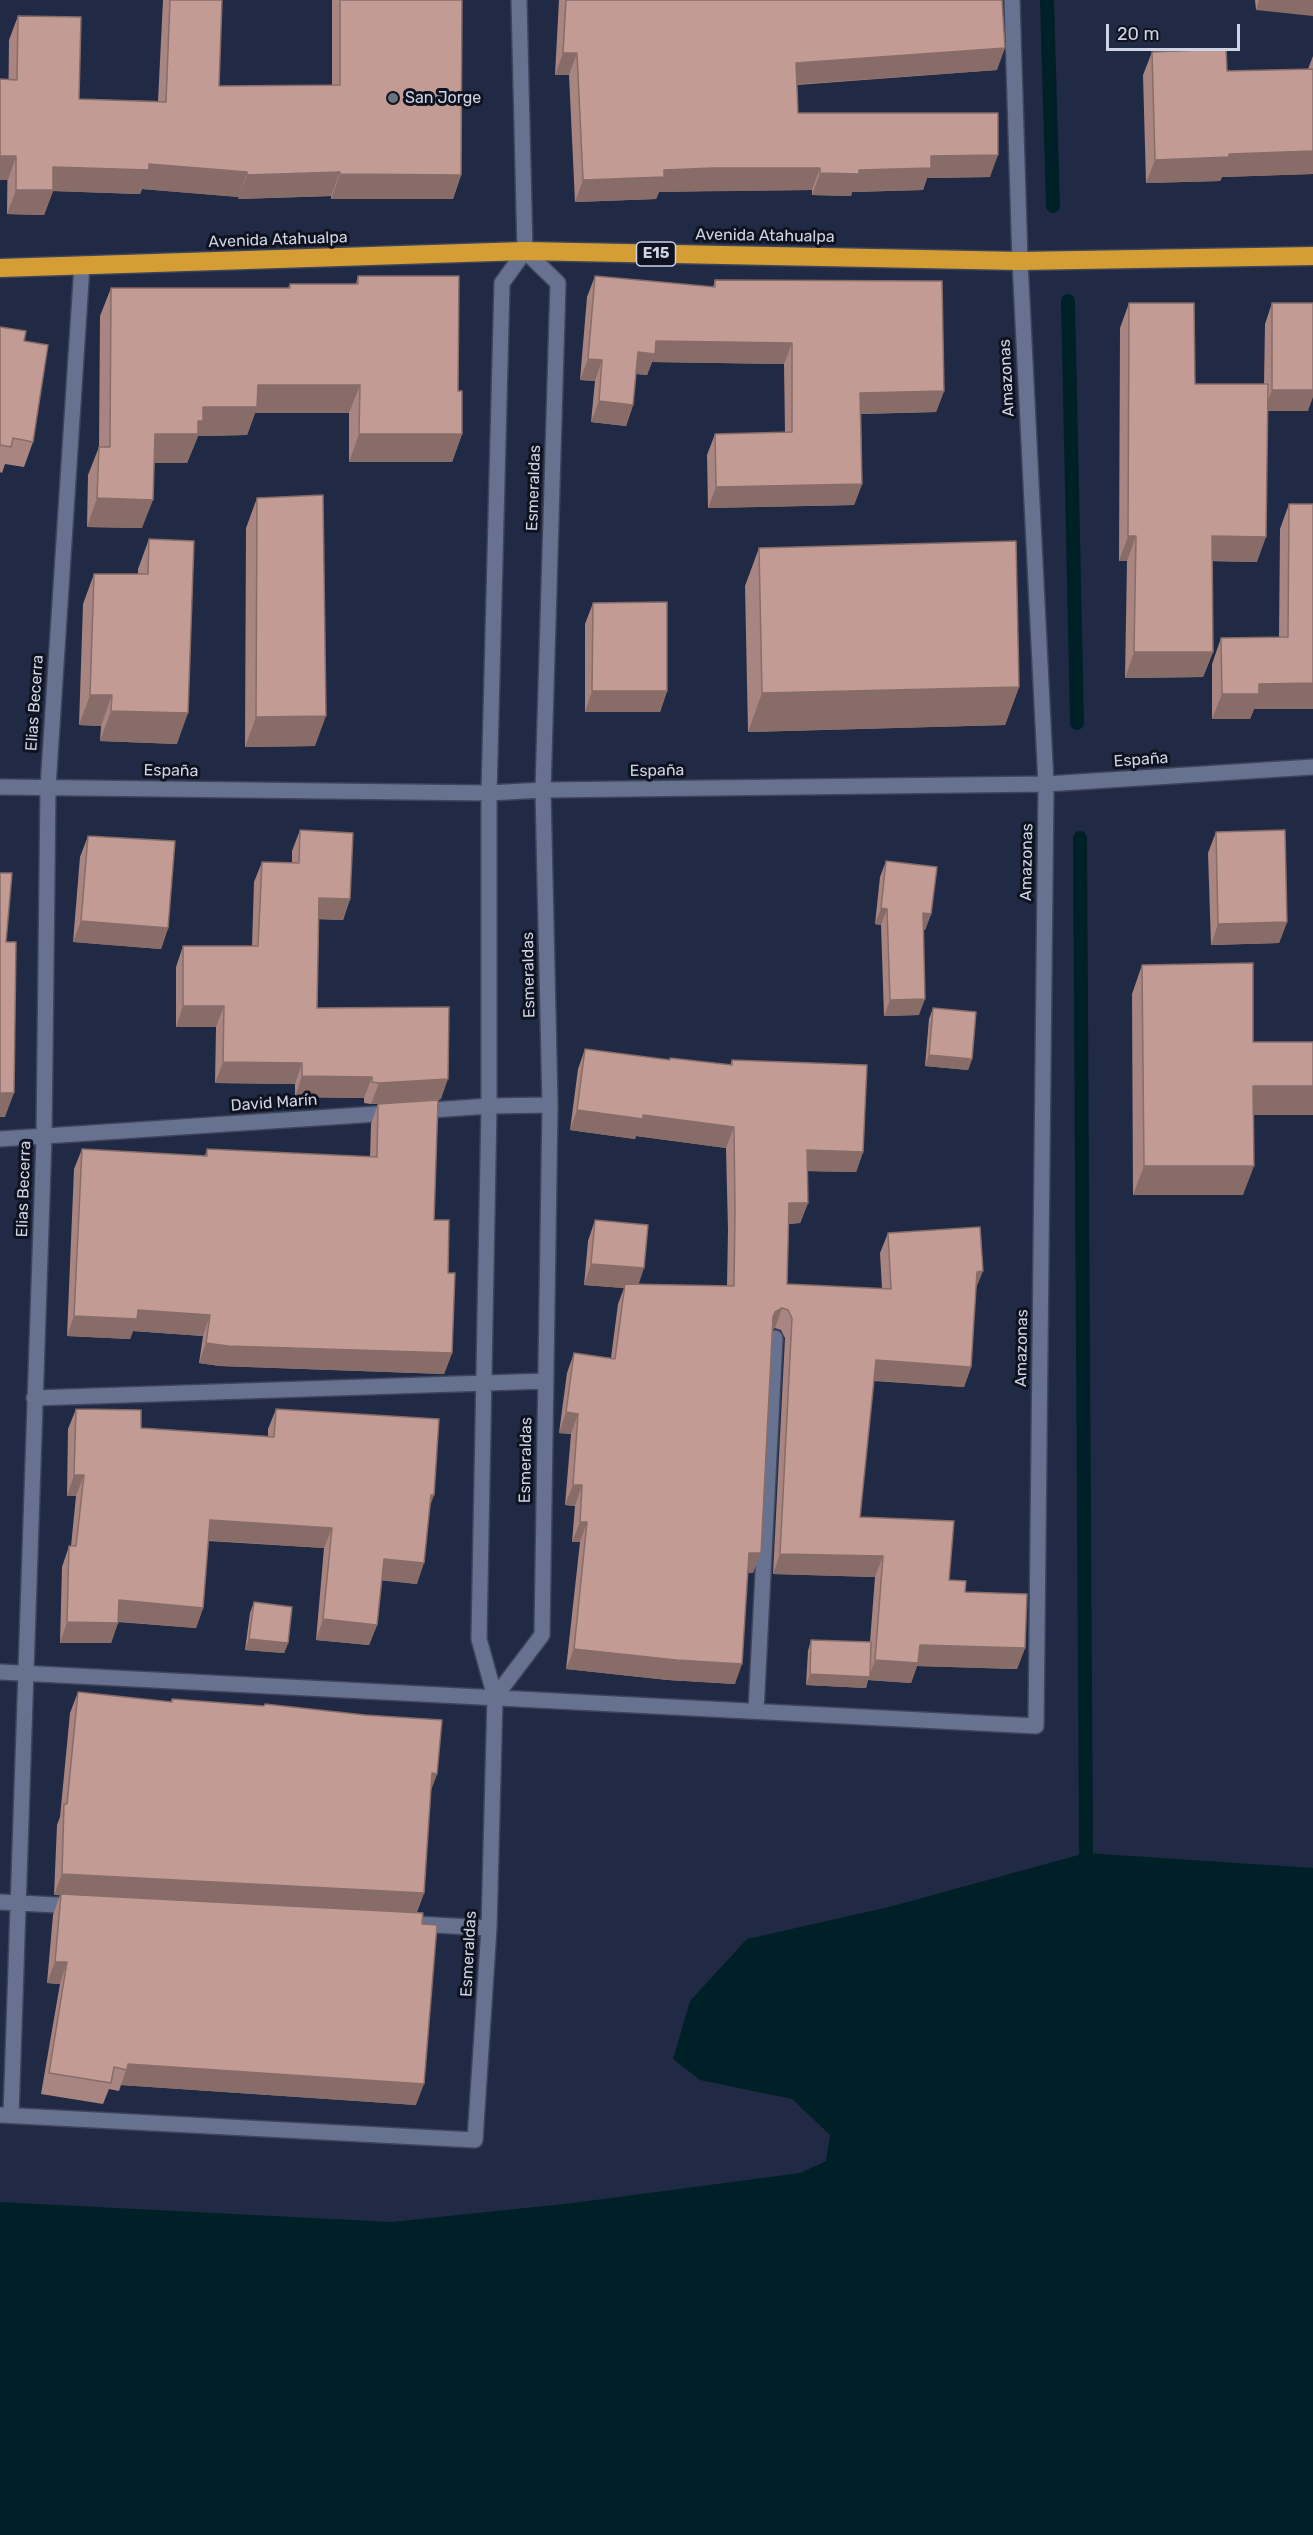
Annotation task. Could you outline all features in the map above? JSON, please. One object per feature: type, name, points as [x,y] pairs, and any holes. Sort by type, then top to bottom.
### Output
[{"type":"highway","name":"Avenida Atahualpa","points":[[0,268],[525,251],[1020,261],[1313,256]]},
{"type":"street","points":[[519,0],[525,251]]},
{"type":"street","name":"Amazonas","points":[[756,1711],[1036,1726],[1046,784],[1020,261],[1012,0]]},
{"type":"street","name":"Esmeraldas","points":[[5,2115],[475,2140],[489,1928],[495,1697],[479,1640],[489,1106],[489,793],[502,283],[525,251],[558,283],[543,790],[550,1105],[542,1635],[495,1697]]},
{"type":"street","name":"Elias Becerra","points":[[5,2115],[18,1903],[44,1138],[48,787],[81,266]]},
{"type":"street","name":"España","points":[[0,787],[489,793],[543,790],[1046,784],[1313,767]]},
{"type":"street","name":"David Marín","points":[[0,1139],[44,1138],[489,1106],[550,1105]]},
{"type":"street","points":[[0,1672],[756,1711],[775,1338]]},
{"type":"street","points":[[34,1398],[484,1385],[546,1381]]},
{"type":"street","points":[[0,1902],[88,1907]]},
{"type":"street","points":[[395,1923],[489,1928]]},
{"type":"shaded area","points":[[1086,1853],[1313,1868],[1313,2535],[0,2535],[0,2202],[391,2222],[573,2203],[800,2173],[826,2161],[830,2135],[792,2099],[700,2080],[673,2059],[690,2001],[747,1939],[889,1907]]},
{"type":"building","points":[[170,0],[222,0],[219,86],[340,85],[340,0],[462,0],[461,175],[340,174],[340,172],[247,175],[247,172],[149,164],[149,170],[53,167],[53,190],[16,190],[16,156],[0,156],[0,79],[17,80],[18,16],[81,17],[79,99],[166,102]]},
{"type":"building","points":[[566,0],[1002,0],[1005,48],[796,63],[798,113],[998,113],[998,155],[931,156],[931,168],[859,170],[859,174],[820,173],[820,168],[713,168],[664,170],[664,177],[583,180],[577,53],[563,53]]},
{"type":"building","points":[[1226,49],[1227,71],[1313,69],[1313,151],[1155,160],[1152,52]]},
{"type":"building","points":[[358,276],[459,276],[458,391],[462,391],[462,434],[359,434],[360,385],[258,385],[257,407],[203,407],[203,421],[198,421],[198,434],[155,434],[153,500],[97,498],[99,447],[110,447],[111,288],[290,288],[290,284],[358,284]]},
{"type":"building","points":[[595,276],[715,287],[715,280],[942,281],[944,391],[860,393],[862,484],[716,487],[715,434],[792,432],[792,343],[656,341],[655,354],[638,352],[633,405],[599,401],[602,360],[588,359]]},
{"type":"building","points":[[1129,303],[1194,303],[1195,384],[1268,384],[1266,537],[1212,536],[1213,652],[1134,652],[1136,536],[1128,536]]},
{"type":"building","points":[[1272,303],[1313,303],[1313,390],[1272,390]]},
{"type":"building","points":[[0,327],[26,331],[24,341],[48,345],[33,442],[13,438],[11,447],[0,445]]},
{"type":"building","points":[[323,495],[326,716],[256,717],[257,498]]},
{"type":"building","points":[[1289,504],[1313,504],[1313,683],[1259,684],[1259,694],[1222,694],[1221,638],[1288,637]]},
{"type":"building","points":[[149,539],[194,541],[188,713],[111,711],[112,695],[90,695],[94,574],[148,574]]},
{"type":"building","points":[[1016,541],[1019,687],[762,693],[759,548]]},
{"type":"building","points":[[667,602],[667,691],[592,691],[593,603]]},
{"type":"building","points":[[300,830],[353,833],[350,899],[319,898],[317,1008],[449,1007],[448,1079],[379,1083],[372,1082],[372,1077],[302,1076],[302,1063],[223,1062],[224,1006],[183,1006],[183,946],[258,946],[262,862],[299,863]]},
{"type":"building","points":[[1285,830],[1287,922],[1218,924],[1216,832]]},
{"type":"building","points":[[88,836],[175,841],[168,928],[81,921]]},
{"type":"building","points":[[886,861],[937,867],[931,914],[923,913],[925,999],[890,1000],[887,909],[881,908]]},
{"type":"building","points":[[0,873],[12,873],[6,942],[16,942],[14,1093],[0,1093]]},
{"type":"building","points":[[1253,963],[1253,1042],[1313,1042],[1313,1086],[1253,1086],[1254,1166],[1144,1166],[1142,965]]},
{"type":"building","points":[[933,1008],[976,1012],[972,1059],[929,1055]]},
{"type":"building","points":[[585,1049],[732,1065],[732,1060],[867,1065],[863,1152],[807,1150],[808,1203],[789,1203],[787,1284],[891,1289],[888,1233],[980,1227],[983,1271],[977,1272],[971,1367],[876,1360],[860,1517],[954,1521],[949,1580],[966,1581],[965,1592],[1027,1594],[1025,1648],[920,1645],[918,1663],[875,1660],[883,1556],[780,1554],[792,1318],[788,1310],[782,1308],[775,1312],[773,1317],[761,1553],[749,1553],[742,1664],[676,1660],[574,1649],[587,1522],[580,1522],[582,1485],[573,1485],[578,1414],[566,1412],[574,1353],[615,1359],[625,1284],[734,1286],[734,1127],[643,1115],[643,1119],[577,1110]]},
{"type":"building","points":[[438,1100],[434,1220],[449,1220],[448,1273],[455,1273],[452,1353],[228,1346],[206,1343],[210,1315],[138,1310],[137,1319],[74,1316],[82,1149],[207,1156],[207,1149],[377,1157],[378,1104]]},
{"type":"building","points":[[595,1220],[648,1225],[644,1268],[591,1264]]},
{"type":"building","points":[[76,1409],[141,1410],[141,1428],[274,1437],[276,1409],[439,1419],[434,1495],[431,1495],[424,1563],[384,1559],[377,1625],[323,1619],[332,1528],[210,1520],[203,1608],[119,1600],[118,1623],[67,1622],[69,1546],[76,1546],[84,1475],[74,1475]]},
{"type":"building","points":[[254,1602],[292,1607],[288,1643],[249,1639]]},
{"type":"building","points":[[811,1640],[871,1642],[870,1677],[810,1674]]},
{"type":"building","points":[[78,1692],[172,1702],[172,1699],[264,1706],[265,1704],[365,1715],[442,1720],[437,1774],[432,1773],[424,1893],[62,1874],[64,1804],[67,1804]]},
{"type":"building","points":[[61,1894],[423,1913],[422,1924],[437,1925],[424,2084],[128,2064],[127,2070],[114,2067],[111,2083],[49,2073],[67,1962],[55,1962]]},
{"type":"waterway","points":[[1047,0],[1053,206]]},
{"type":"waterway","points":[[1068,301],[1077,723]]},
{"type":"waterway","points":[[1080,838],[1086,1853]]},
{"type":"place","name":"San Jorge","points":[[393,98]]}]
